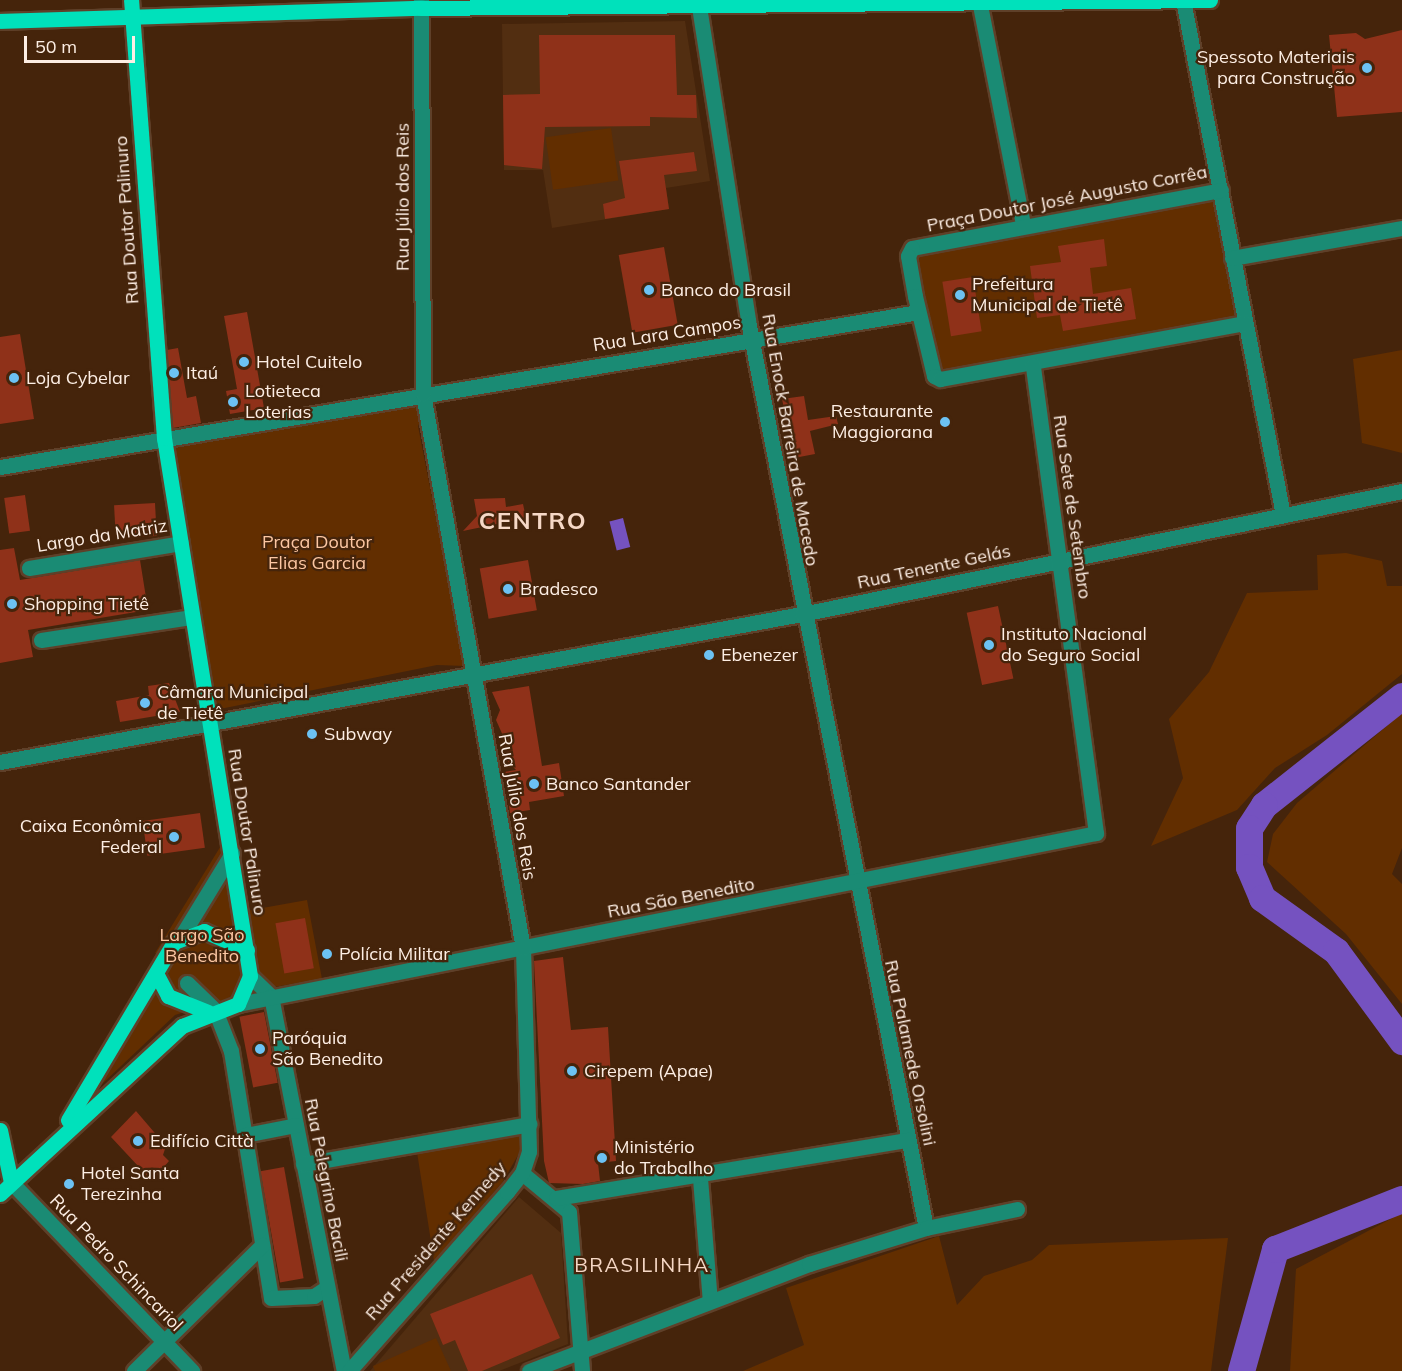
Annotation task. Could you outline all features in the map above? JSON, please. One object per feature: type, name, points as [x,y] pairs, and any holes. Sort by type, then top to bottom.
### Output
[{"type":"main road","name":"Rua Doutor Palinuro","points":[[131,0],[164,438]]},
{"type":"main road","points":[[0,21],[421,4],[1210,0]]},
{"type":"main road","points":[[164,438],[209,721]]},
{"type":"main road","name":"Rua Doutor Palinuro","points":[[209,721],[247,950]]},
{"type":"main road","points":[[0,1194],[58,1136],[182,1026],[211,1011],[238,1004],[250,976],[247,950],[220,934],[182,935],[58,1136]]},
{"type":"main road","points":[[157,975],[168,996],[211,1011]]},
{"type":"main road","points":[[0,1130],[11,1182]]},
{"type":"street","points":[[1183,0],[1221,190]]},
{"type":"street","points":[[979,1],[1023,225]]},
{"type":"street","name":"Rua Enock Barreira de Macedo","points":[[698,3],[751,340],[855,885]]},
{"type":"street","name":"Rua Júlio dos Reis","points":[[421,4],[423,394]]},
{"type":"street","name":"Praça Doutor José Augusto Corrêa","points":[[1221,190],[1245,323],[1033,365],[940,379],[934,376],[918,312],[908,256],[912,248],[1023,225],[1221,190]]},
{"type":"street","points":[[1232,258],[1402,228]]},
{"type":"street","name":"Rua Lara Campos","points":[[423,394],[918,312]]},
{"type":"street","points":[[1245,323],[1283,515]]},
{"type":"street","name":"Rua Sete de Setembro","points":[[1033,365],[1096,833]]},
{"type":"street","points":[[0,467],[423,394],[473,673],[0,762]]},
{"type":"street","name":"Rua Tenente Gelás","points":[[473,673],[802,614],[1402,491]]},
{"type":"street","name":"Largo da Matriz","points":[[29,568],[181,543]]},
{"type":"street","points":[[41,640],[192,617]]},
{"type":"street","name":"Rua Júlio dos Reis","points":[[473,673],[523,948]]},
{"type":"street","name":"Rua São Benedito","points":[[271,996],[855,885],[1096,833]]},
{"type":"street","points":[[182,935],[232,853]]},
{"type":"street","name":"Rua Palamede Orsolini","points":[[855,885],[926,1228]]},
{"type":"street","name":"Rua Presidente Kennedy","points":[[350,1371],[522,1173],[530,1124],[523,948]]},
{"type":"street","points":[[250,976],[271,996]]},
{"type":"street","points":[[187,983],[211,1011],[231,1051],[262,1245],[274,1301],[314,1296],[326,1287]]},
{"type":"street","points":[[238,1004],[271,996]]},
{"type":"street","name":"Rua Pelegrino Bacili","points":[[271,996],[344,1371]]},
{"type":"street","points":[[303,1164],[530,1124]]},
{"type":"street","points":[[244,1135],[296,1125]]},
{"type":"street","points":[[556,1198],[700,1178],[908,1140]]},
{"type":"street","points":[[522,1173],[556,1198],[569,1212],[582,1371]]},
{"type":"street","points":[[700,1178],[710,1301]]},
{"type":"street","name":"Rua Pedro Schincariol","points":[[11,1182],[192,1371]]},
{"type":"street","points":[[529,1371],[710,1301],[926,1228],[1017,1209]]},
{"type":"street","points":[[134,1371],[262,1245]]},
{"type":"shaded area","points":[[685,21],[710,181],[666,188],[669,209],[552,228],[543,170],[504,170],[502,24]]},
{"type":"shaded area","points":[[623,518],[630,547],[617,550],[609,521]]},
{"type":"shaded area","points":[[519,1197],[561,1233],[568,1344],[499,1371],[370,1371]]},
{"type":"green space","points":[[611,128],[618,180],[553,190],[546,137]]},
{"type":"green space","points":[[1217,193],[1240,321],[935,375],[913,247]]},
{"type":"green space","points":[[1402,350],[1402,453],[1362,443],[1353,359]]},
{"type":"green space","name":"Praça Doutor Elias Garcia","points":[[403,402],[417,402],[422,418],[418,426],[465,666],[437,665],[215,710],[173,446],[398,408]]},
{"type":"green space","points":[[1346,553],[1382,561],[1387,586],[1402,586],[1402,674],[1327,735],[1275,768],[1237,810],[1151,846],[1183,778],[1169,719],[1209,672],[1247,593],[1318,590],[1317,555]]},
{"type":"green space","points":[[1402,713],[1402,848],[1392,874],[1402,884],[1402,1004],[1346,934],[1267,862],[1273,834],[1297,803]]},
{"type":"green space","name":"Largo São Benedito","points":[[222,844],[241,978],[234,997],[175,1015],[101,1085],[173,964],[155,953]]},
{"type":"green space","points":[[307,900],[322,979],[274,987],[257,973],[246,911]]},
{"type":"green space","points":[[519,1134],[521,1150],[502,1183],[434,1261],[417,1152]]},
{"type":"green space","points":[[1402,1213],[1402,1371],[1290,1371],[1296,1269]]},
{"type":"green space","points":[[939,1236],[957,1305],[984,1276],[1032,1260],[1049,1245],[1228,1238],[1211,1371],[743,1371],[804,1345],[786,1288]]},
{"type":"green space","points":[[436,1338],[451,1371],[375,1371],[373,1366]]},
{"type":"building","name":"Spessoto Materiais para Construção","points":[[1402,30],[1402,112],[1337,117],[1329,35],[1356,33],[1365,39]]},
{"type":"building","points":[[539,35],[675,35],[677,95],[696,95],[697,118],[650,117],[650,126],[545,127],[542,169],[504,165],[503,95],[540,94]]},
{"type":"building","points":[[694,152],[697,171],[664,175],[669,209],[605,219],[603,204],[625,198],[619,161]]},
{"type":"building","points":[[1104,239],[1107,266],[1090,268],[1093,294],[1131,288],[1136,319],[1063,331],[1060,315],[1037,318],[1030,266],[1061,262],[1058,246]]},
{"type":"building","name":"Banco do Brasil","points":[[664,247],[678,325],[632,333],[619,255]]},
{"type":"building","name":"Prefeitura Municipal de Tietê","points":[[973,277],[982,331],[951,336],[942,282]]},
{"type":"building","name":"Hotel Cuitelo","points":[[247,312],[264,408],[230,414],[226,391],[237,389],[224,316]]},
{"type":"building","name":"Loja Cybelar","points":[[20,334],[34,419],[0,424],[0,337]]},
{"type":"building","name":"Itaú","points":[[178,348],[187,398],[196,396],[201,423],[173,428],[167,350]]},
{"type":"building","points":[[804,396],[808,420],[836,416],[838,424],[810,431],[815,454],[794,458],[782,399]]},
{"type":"building","points":[[25,495],[30,531],[9,534],[4,498]]},
{"type":"building","points":[[505,498],[506,507],[523,504],[526,518],[463,531],[477,516],[474,499]]},
{"type":"building","points":[[155,503],[157,536],[116,538],[114,505]]},
{"type":"building","points":[[14,548],[20,580],[140,560],[148,610],[28,630],[33,657],[0,663],[0,550]]},
{"type":"building","name":"Bradesco","points":[[528,560],[537,610],[489,619],[480,569]]},
{"type":"building","name":"Instituto Nacional do Seguro Social","points":[[998,606],[1013,678],[982,685],[967,613]]},
{"type":"building","name":"Câmara Municipal de Tietê","points":[[169,683],[180,712],[120,722],[116,701],[149,695],[148,686]]},
{"type":"building","points":[[529,686],[542,766],[559,763],[564,796],[529,802],[530,810],[510,813],[504,772],[516,770],[502,755],[504,738],[496,720],[500,710],[492,692]]},
{"type":"building","name":"Caixa Econômica Federal","points":[[200,813],[205,848],[147,856],[143,821]]},
{"type":"building","points":[[305,918],[314,968],[284,973],[275,923]]},
{"type":"building","points":[[563,957],[571,1030],[608,1027],[616,1161],[598,1163],[600,1181],[583,1184],[549,1183],[544,1161],[534,961]]},
{"type":"building","name":"Paróquia São Benedito","points":[[264,1012],[278,1083],[253,1087],[239,1017]]},
{"type":"building","name":"Edifício Città","points":[[136,1111],[166,1146],[163,1155],[169,1161],[152,1181],[111,1137]]},
{"type":"building","points":[[284,1167],[304,1278],[280,1282],[260,1171]]},
{"type":"building","points":[[532,1274],[560,1338],[482,1371],[468,1371],[455,1340],[443,1345],[430,1314]]},
{"type":"waterway","points":[[1402,696],[1264,805],[1249,828],[1249,867],[1262,898],[1336,951],[1402,1041]]},
{"type":"waterway","points":[[1241,1371],[1275,1249],[1402,1199]]},
{"type":"place","name":"Spessoto Materiais para Construção","points":[[1367,68]]},
{"type":"place","name":"Banco do Brasil","points":[[649,290]]},
{"type":"place","name":"Prefeitura Municipal de Tietê","points":[[960,295]]},
{"type":"place","name":"Hotel Cuitelo","points":[[244,362]]},
{"type":"place","name":"Itaú","points":[[174,373]]},
{"type":"place","name":"Loja Cybelar","points":[[14,378]]},
{"type":"place","name":"Lotieteca Loterias","points":[[233,402]]},
{"type":"place","name":"Restaurante Maggiorana","points":[[945,422]]},
{"type":"place","name":"Bradesco","points":[[508,589]]},
{"type":"place","name":"Shopping Tietê","points":[[12,604]]},
{"type":"place","name":"Instituto Nacional do Seguro Social","points":[[989,645]]},
{"type":"place","name":"Ebenezer","points":[[709,655]]},
{"type":"place","name":"Câmara Municipal de Tietê","points":[[145,703]]},
{"type":"place","name":"Subway","points":[[312,734]]},
{"type":"place","name":"Banco Santander","points":[[534,784]]},
{"type":"place","name":"Caixa Econômica Federal","points":[[174,837]]},
{"type":"place","name":"Polícia Militar","points":[[327,954]]},
{"type":"place","name":"Paróquia São Benedito","points":[[260,1049]]},
{"type":"place","name":"Cirepem (Apae)","points":[[572,1071]]},
{"type":"place","name":"Edifício Città","points":[[138,1141]]},
{"type":"place","name":"Ministério do Trabalho","points":[[602,1158]]},
{"type":"place","name":"Hotel Santa Terezinha","points":[[69,1184]]},
{"type":"district","name":"CENTRO","points":[[533,521]]},
{"type":"district","name":"BRASILINHA","points":[[642,1264]]}]
